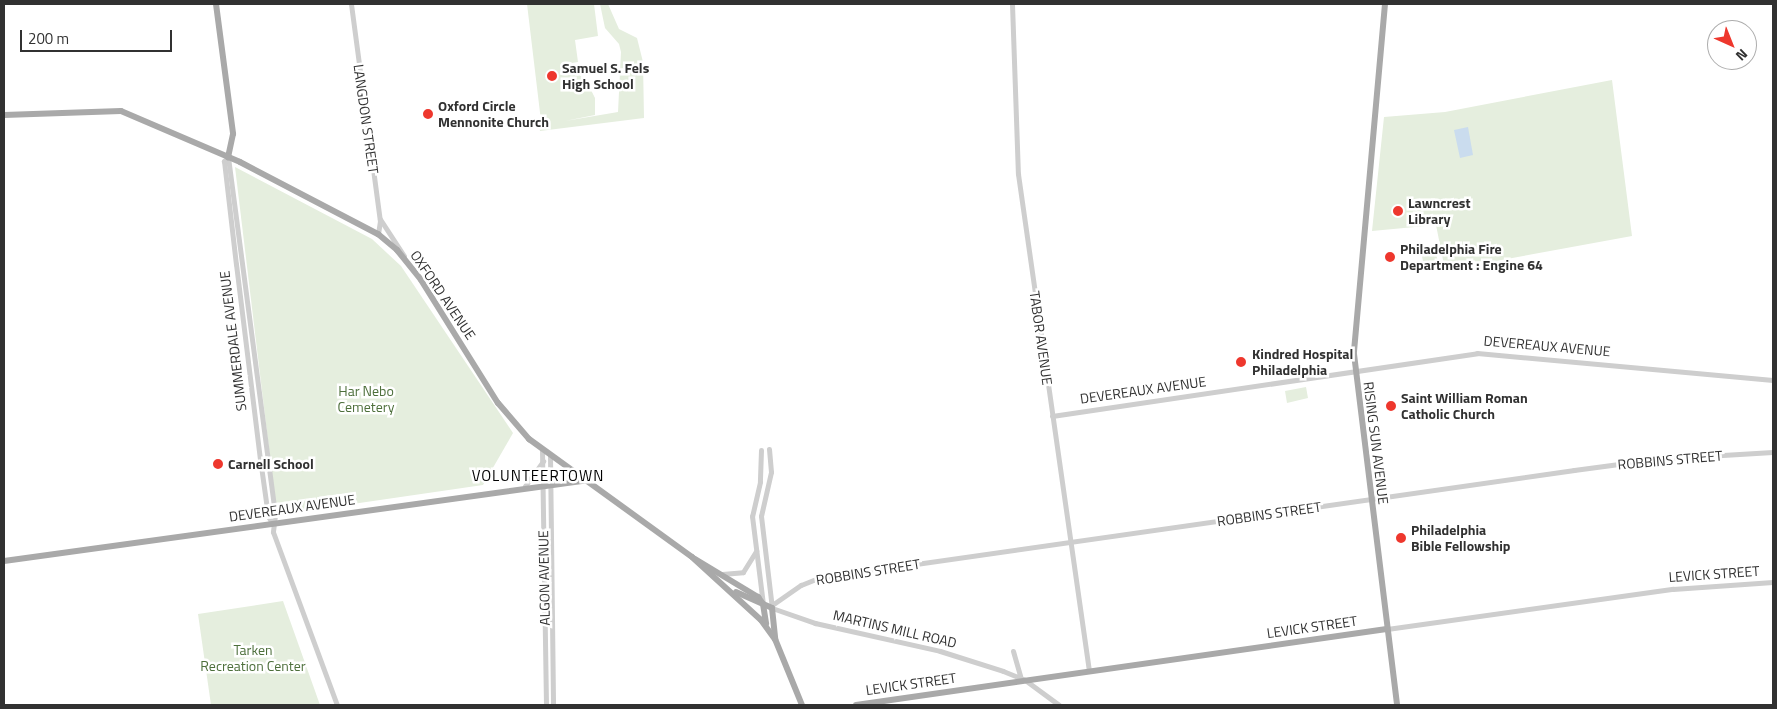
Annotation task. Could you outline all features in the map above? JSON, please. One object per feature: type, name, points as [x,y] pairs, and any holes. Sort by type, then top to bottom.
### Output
[{"type":"main road","name":"SUMMERDALE AVENUE","points":[[216,4],[233,134],[228,156]]},
{"type":"main road","name":"RISING SUN AVENUE","points":[[1386,4],[1354,372],[1397,705]]},
{"type":"main road","name":"OXFORD AVENUE","points":[[4,114],[121,111],[228,156],[378,234],[407,261],[505,414],[542,450],[583,480],[692,557],[758,597],[763,604],[766,626]]},
{"type":"main road","name":"DEVEREAUX AVENUE","points":[[4,561],[525,486],[550,485],[583,480]]},
{"type":"main road","name":"OXFORD AVENUE","points":[[692,557],[766,626],[775,639],[802,705]]},
{"type":"main road","name":"MARTINS MILL ROAD","points":[[723,584],[763,604],[772,606]]},
{"type":"main road","name":"OXFORD AVENUE","points":[[772,606],[775,639]]},
{"type":"main road","name":"LEVICK STREET","points":[[856,705],[1387,629]]},
{"type":"street","name":"LANGDON STREET","points":[[351,4],[379,216],[378,234]]},
{"type":"street","name":"TABOR AVENUE","points":[[1012,4],[1018,174],[1089,671]]},
{"type":"street","name":"SUMMERDALE AVENUE","points":[[228,156],[224,161],[268,516],[337,705]]},
{"type":"street","points":[[379,216],[407,261]]},
{"type":"street","name":"DEVEREAUX AVENUE","points":[[1052,416],[1477,353],[1773,380]]},
{"type":"street","points":[[769,449],[771,472],[760,516],[772,606]]},
{"type":"street","name":"ALGON AVENUE","points":[[542,450],[546,705]]},
{"type":"street","points":[[761,450],[760,482],[752,516],[763,604]]},
{"type":"street","name":"ROBBINS STREET","points":[[772,606],[791,592],[818,578],[1656,459],[1773,452]]},
{"type":"street","name":"ALGON AVENUE","points":[[550,455],[554,705]]},
{"type":"street","points":[[525,486],[543,461]]},
{"type":"street","points":[[718,573],[735,575],[743,572],[756,550]]},
{"type":"street","name":"LEVICK STREET","points":[[1387,629],[1673,589],[1773,582]]},
{"type":"street","name":"MARTINS MILL ROAD","points":[[772,606],[815,623],[940,651],[1025,680],[1059,705]]},
{"type":"street","points":[[1013,651],[1016,673],[1025,680]]},
{"type":"green space","points":[[527,4],[594,4],[598,36],[575,40],[578,62],[560,65],[577,72],[588,84],[595,98],[595,115],[565,121],[618,112],[621,52],[619,44],[605,28],[600,4],[608,4],[619,29],[637,38],[643,62],[644,118],[540,131],[539,126],[548,124],[541,121]]},
{"type":"green space","points":[[1612,80],[1632,236],[1445,270],[1436,225],[1372,231],[1384,117],[1445,112]]},
{"type":"green space","name":"Har Nebo Cemetery","points":[[235,167],[372,239],[401,266],[513,433],[483,485],[277,515]]},
{"type":"green space","points":[[1435,249],[1439,267],[1425,270],[1421,252]]},
{"type":"green space","points":[[1306,387],[1308,398],[1287,403],[1285,391]]},
{"type":"green space","name":"Tarken Recreation Center","points":[[283,601],[320,705],[211,705],[198,614]]},
{"type":"water","points":[[1468,127],[1473,155],[1460,158],[1454,130]]},
{"type":"place","name":"Samuel S. Fels High School","points":[[552,76]]},
{"type":"place","name":"Oxford Circle Mennonite Church","points":[[428,114]]},
{"type":"place","name":"Lawncrest Library","points":[[1398,211]]},
{"type":"place","name":"Philadelphia Fire Department : Engine 64","points":[[1390,257]]},
{"type":"place","name":"Kindred Hospital Philadelphia","points":[[1241,362]]},
{"type":"place","name":"Saint William Roman Catholic Church","points":[[1391,406]]},
{"type":"place","name":"Carnell School","points":[[218,464]]},
{"type":"place","name":"Philadelphia Bible Fellowship","points":[[1401,538]]},
{"type":"district","name":"VOLUNTEERTOWN","points":[[538,476]]}]
